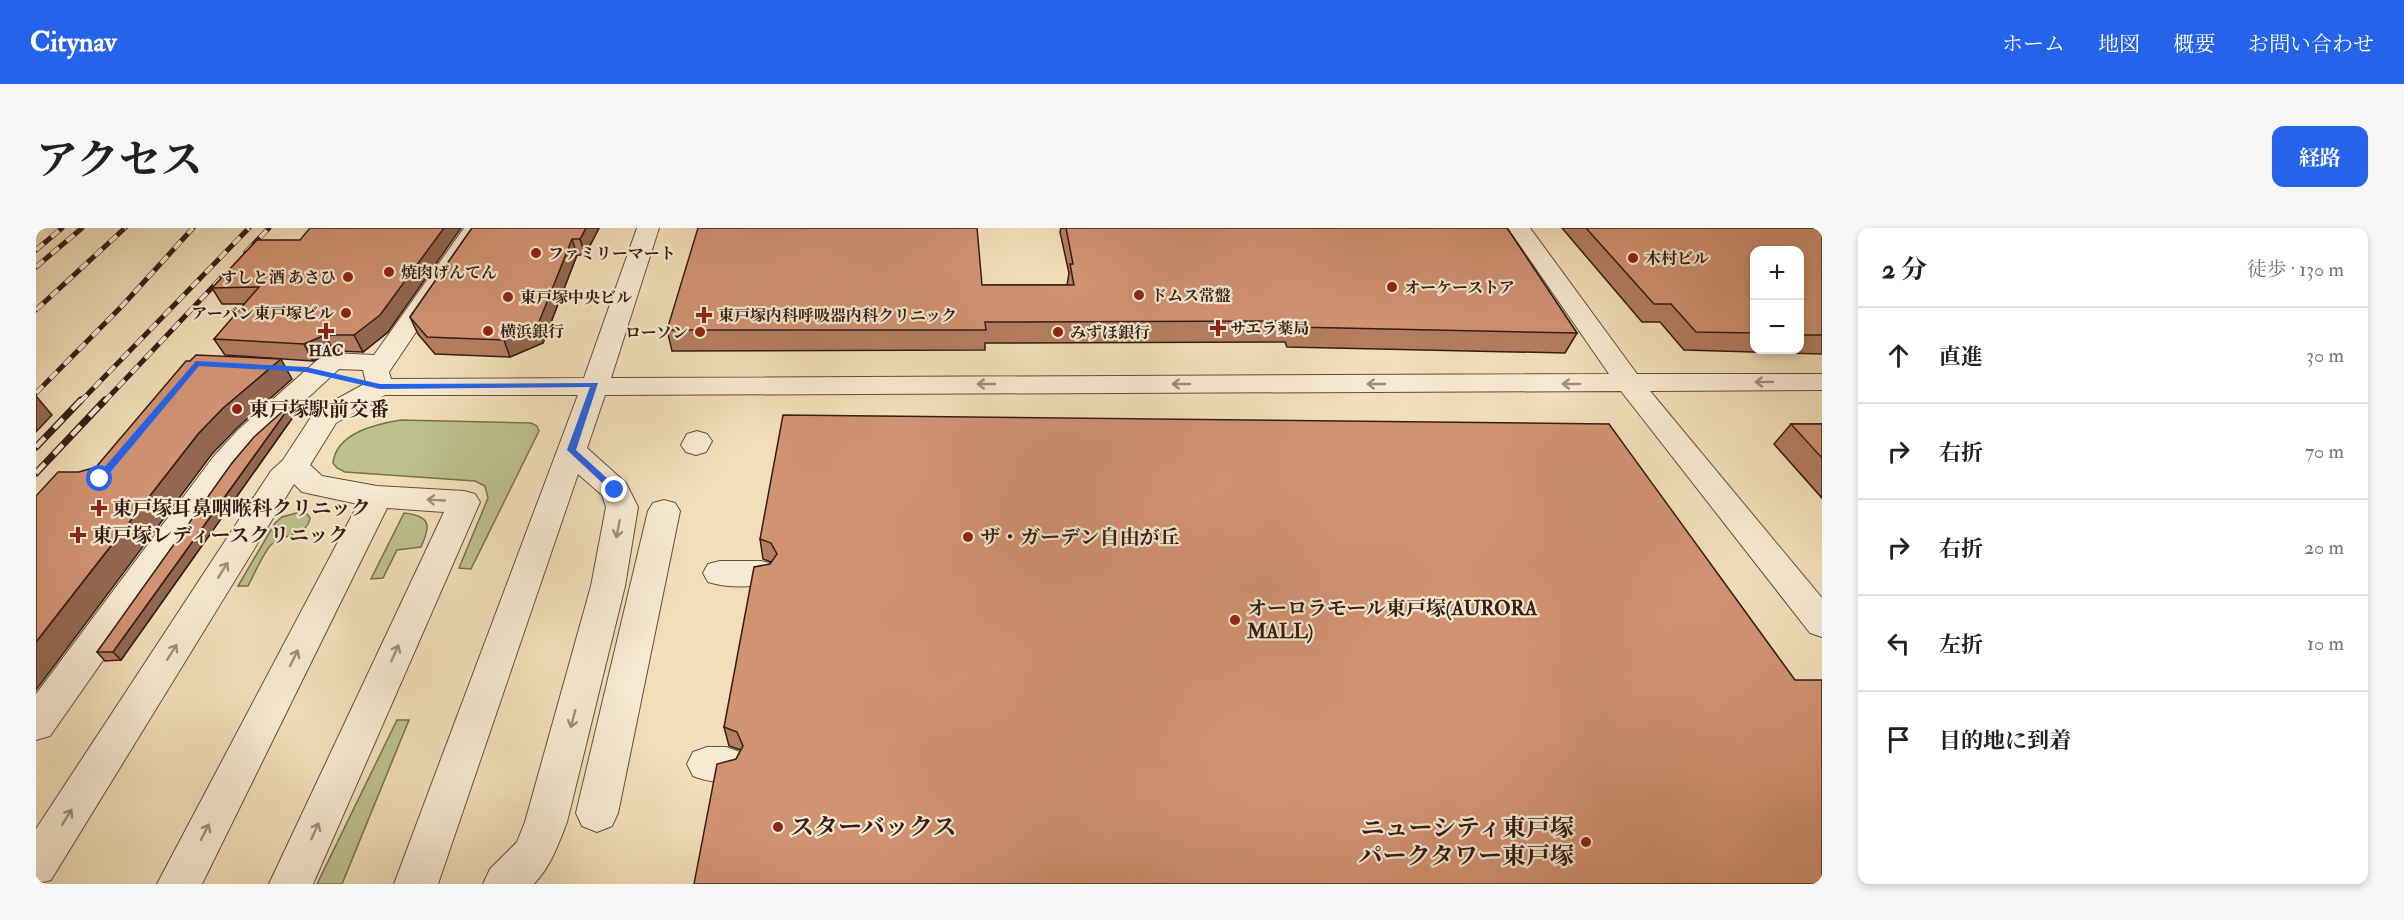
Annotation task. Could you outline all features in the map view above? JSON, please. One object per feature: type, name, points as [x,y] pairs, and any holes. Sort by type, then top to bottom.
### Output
[{"type":"street","points":[[36,866],[282,478],[294,467],[325,417],[381,375],[475,228]]},
{"type":"street","points":[[416,884],[595,385],[648,228]]},
{"type":"street","points":[[1519,228],[1630,384],[1822,623]]},
{"type":"street","points":[[46,702],[75,645],[309,365],[381,375],[595,385],[1822,382]]},
{"type":"street","points":[[505,884],[532,856],[546,822],[608,586],[622,507],[615,490],[571,450]]},
{"type":"street","points":[[291,884],[464,502],[376,498],[313,485],[294,467]]},
{"type":"street","points":[[179,884],[376,498]]},
{"type":"street","points":[[597,813],[664,511]]},
{"type":"street","points":[[720,573],[761,573]]},
{"type":"green space","points":[[401,420],[531,423],[537,426],[539,431],[471,569],[459,568],[488,498],[485,486],[475,481],[345,472],[333,463],[341,444],[349,437],[369,427]]},
{"type":"green space","points":[[300,512],[307,514],[310,518],[304,529],[272,544],[262,557],[248,586],[238,586],[275,523],[282,517]]},
{"type":"green space","points":[[404,513],[419,516],[426,523],[426,533],[421,547],[397,550],[383,578],[371,579]]},
{"type":"green space","points":[[397,720],[409,720],[342,884],[317,884]]},
{"type":"building","points":[[310,228],[444,228],[380,315],[354,335],[325,335],[304,344],[214,339],[259,287],[212,288],[257,240],[300,240]]},
{"type":"building","points":[[472,228],[586,228],[580,239],[572,239],[537,327],[504,340],[427,337],[410,317]]},
{"type":"building","points":[[698,228],[977,228],[982,285],[1074,285],[1070,264],[1073,264],[1066,228],[1507,228],[1577,333],[1294,327],[1291,321],[985,322],[986,330],[667,330]]},
{"type":"building","points":[[1586,228],[1822,228],[1822,335],[1804,335],[1804,246],[1750,246],[1750,333],[1696,332],[1671,304],[1654,304]]},
{"type":"building","points":[[196,355],[281,359],[223,408],[198,434],[36,642],[36,496],[58,472],[79,472],[96,467],[186,361],[190,361]]},
{"type":"building","points":[[293,402],[113,652],[97,652],[232,463],[254,437]]},
{"type":"building","name":"オーロラモール東戸塚(AURORA MALL)","points":[[783,415],[1609,424],[1795,680],[1822,680],[1822,884],[694,884],[717,764],[736,759],[743,746],[737,732],[724,727],[754,567],[770,564],[777,554],[771,543],[760,539]]},
{"type":"building","points":[[1791,424],[1822,424],[1822,458]]},
{"type":"railway","points":[[36,250],[62,228]]},
{"type":"railway","points":[[36,267],[82,228]]},
{"type":"railway","points":[[36,310],[125,228]]},
{"type":"railway","points":[[36,393],[122,306],[193,228]]},
{"type":"railway","points":[[80,402],[249,228]]},
{"type":"railway","points":[[246,252],[269,228]]},
{"type":"railway","points":[[104,402],[223,276]]},
{"type":"railway","points":[[36,447],[81,400]]},
{"type":"railway","points":[[36,473],[105,400]]},
{"type":"place","name":"ファミリーマート","points":[[536,253]]},
{"type":"place","name":"木村ビル","points":[[1633,258]]},
{"type":"place","name":"焼肉げんてん","points":[[389,272]]},
{"type":"place","name":"すしと酒 あさひ","points":[[348,277]]},
{"type":"place","name":"オーケーストア","points":[[1392,287]]},
{"type":"place","name":"ドムス常盤","points":[[1139,295]]},
{"type":"place","name":"東戸塚中央ビル","points":[[508,297]]},
{"type":"place","name":"アーバン東戸塚ビル","points":[[346,313]]},
{"type":"place","name":"東戸塚内科呼吸器内科クリニック","points":[[704,315]]},
{"type":"place","name":"サエラ薬局","points":[[1218,328]]},
{"type":"place","name":"HAC","points":[[326,331]]},
{"type":"place","name":"横浜銀行","points":[[488,331]]},
{"type":"place","name":"ローソン","points":[[700,332]]},
{"type":"place","name":"みずほ銀行","points":[[1058,332]]},
{"type":"place","name":"東戸塚駅前交番","points":[[237,409]]},
{"type":"place","name":"東戸塚耳鼻咽喉科クリニック","points":[[99,508]]},
{"type":"place","name":"東戸塚レディースクリニック","points":[[78,535]]},
{"type":"place","name":"ザ・ガーデン自由が丘","points":[[968,537]]},
{"type":"place","name":"オーロラモール東戸塚(AURORA MALL)","points":[[1235,620]]},
{"type":"place","name":"スターバックス","points":[[778,827]]},
{"type":"place","name":"ニューシティ東戸塚 パークタワー東戸塚","points":[[1586,842]]},
{"type":"route","points":[[100,479],[196,364],[306,369],[380,387],[595,385],[571,450],[615,490]]}]
